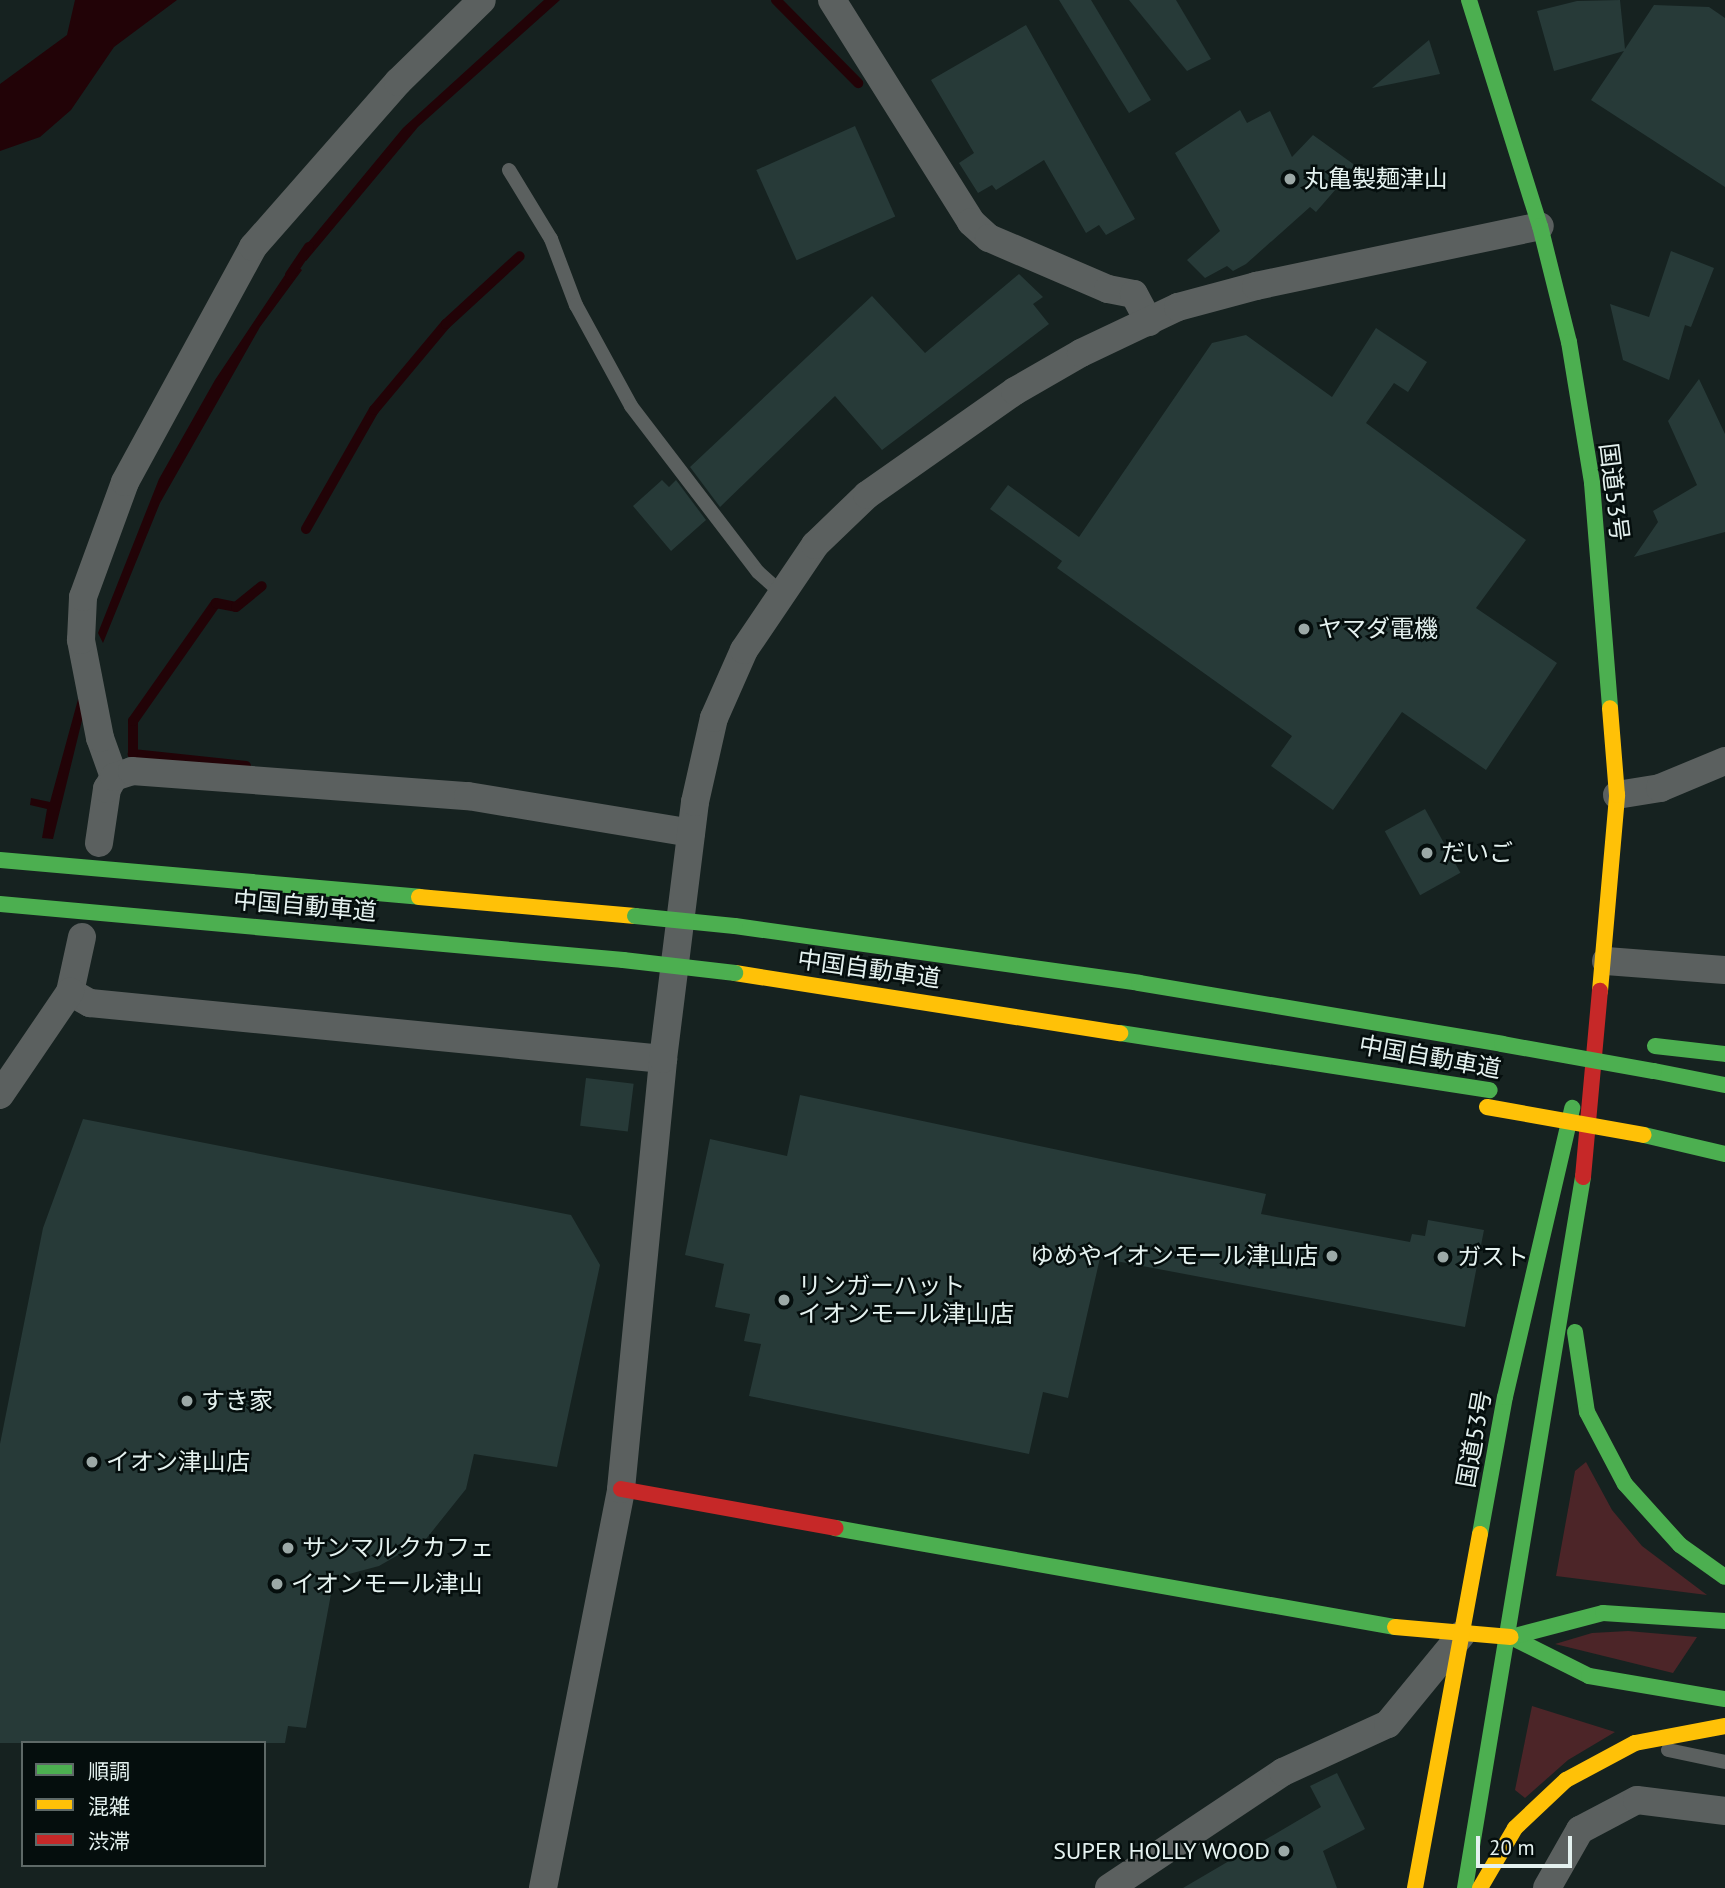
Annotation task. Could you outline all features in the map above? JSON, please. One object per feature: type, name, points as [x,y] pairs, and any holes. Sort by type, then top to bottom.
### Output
[{"type":"main road","name":"国道53号","points":[[1465,1888],[1511,1637],[1579,1225],[1606,961],[1617,795],[1592,483],[1569,342],[1540,226],[1475,2]]},
{"type":"main road","name":"中国自動車道","points":[[0,860],[92,854],[735,926],[1139,984],[1502,1044],[1725,1085]]},
{"type":"main road","name":"中国自動車道","points":[[0,904],[75,908],[735,973],[1136,1031],[1685,1125]]},
{"type":"main road","points":[[1139,984],[1513,1027]]},
{"type":"main road","name":"国道53号","points":[[1415,1888],[1542,1220],[1601,1003]]},
{"type":"main road","points":[[1136,1031],[1487,1107],[1644,1135],[1725,1154]]},
{"type":"main road","points":[[1574,1035],[1614,1041]]},
{"type":"main road","points":[[1648,1045],[1725,1054]]},
{"type":"main road","points":[[1579,1225],[1575,1331],[1587,1412],[1648,1515],[1725,1577]]},
{"type":"main road","points":[[621,1489],[1356,1624],[1511,1637],[1604,1613],[1725,1621]]},
{"type":"main road","points":[[1511,1637],[1589,1676],[1725,1702]]},
{"type":"main road","points":[[1480,1888],[1498,1852],[1539,1802],[1566,1780],[1635,1743],[1725,1726]]},
{"type":"street","points":[[114,776],[100,738],[81,640],[83,597],[125,482],[253,247],[398,82],[482,0]]},
{"type":"street","points":[[832,0],[971,222],[989,238],[1108,289],[1135,294],[1149,322]]},
{"type":"street","points":[[542,1888],[621,1489],[663,1059],[691,833],[714,718],[744,650],[780,592],[815,545],[867,495],[930,448],[1015,391],[1178,307],[1256,286],[1540,226]]},
{"type":"street","points":[[1617,795],[1660,788],[1725,761]]},
{"type":"street","points":[[92,854],[107,789],[114,776],[132,771],[468,796],[691,833]]},
{"type":"street","points":[[0,1095],[69,992],[82,937]]},
{"type":"street","points":[[1606,961],[1725,970]]},
{"type":"street","points":[[69,992],[90,1003],[663,1059]]},
{"type":"street","points":[[1109,1888],[1283,1772],[1388,1724],[1462,1633]]},
{"type":"street","points":[[1547,1888],[1580,1830],[1637,1800],[1725,1811]]},
{"type":"lane","points":[[509,170],[551,239],[576,305],[631,406],[758,572],[780,592]]},
{"type":"lane","points":[[1635,1743],[1725,1762]]},
{"type":"shaded area","points":[[75,0],[177,0],[114,47],[71,110],[40,137],[0,151],[0,84],[67,35]]},
{"type":"shaded area","points":[[544,0],[560,0],[418,127],[306,261],[298,255],[403,128]]},
{"type":"shaded area","points":[[293,263],[302,270],[260,327],[160,503],[103,643],[98,633],[159,479],[215,380]]},
{"type":"shaded area","points":[[80,692],[85,708],[53,839],[42,838],[47,809],[30,805],[31,798],[50,802]]},
{"type":"shaded area","points":[[1586,1462],[1612,1510],[1642,1546],[1707,1595],[1556,1576],[1575,1471]]},
{"type":"shaded area","points":[[1628,1631],[1697,1637],[1673,1673],[1555,1644],[1592,1633]]},
{"type":"shaded area","points":[[1532,1706],[1615,1732],[1568,1760],[1525,1798],[1515,1790]]},
{"type":"building","points":[[1059,0],[1091,0],[1151,100],[1129,113]]},
{"type":"building","points":[[1129,0],[1176,0],[1211,59],[1187,71]]},
{"type":"building","points":[[1620,0],[1625,49],[1654,5],[1709,7],[1725,18],[1725,187],[1591,100],[1624,51],[1554,71],[1537,11],[1577,1]]},
{"type":"building","points":[[1026,25],[1135,219],[1106,235],[1099,225],[1086,233],[1044,160],[996,190],[992,185],[978,193],[959,163],[974,153],[931,80]]},
{"type":"building","points":[[1429,40],[1440,74],[1372,88]]},
{"type":"building","points":[[1240,110],[1247,123],[1270,111],[1292,157],[1313,135],[1356,166],[1316,212],[1310,207],[1246,264],[1233,271],[1227,266],[1205,278],[1187,260],[1220,231],[1175,153]]},
{"type":"building","points":[[855,126],[895,216],[797,260],[756,170]]},
{"type":"building","points":[[1671,251],[1714,268],[1691,327],[1685,325],[1669,380],[1623,360],[1610,304],[1649,317]]},
{"type":"building","points":[[1019,274],[1043,297],[1033,304],[1049,324],[882,450],[835,396],[720,507],[690,467],[872,296],[925,353]]},
{"type":"building","name":"ヤマダ電機","points":[[1376,328],[1427,362],[1408,392],[1394,383],[1366,423],[1526,540],[1476,608],[1557,663],[1486,770],[1402,712],[1333,810],[1271,766],[1292,736],[1057,568],[1062,561],[990,509],[1008,485],[1079,537],[1212,343],[1246,335],[1332,397]]},
{"type":"building","points":[[1699,379],[1725,434],[1725,532],[1634,557],[1658,522],[1653,511],[1697,485],[1668,421]]},
{"type":"building","points":[[662,480],[669,487],[676,480],[706,520],[671,551],[633,506]]},
{"type":"building","points":[[1425,809],[1460,873],[1420,895],[1385,831]]},
{"type":"building","points":[[586,1078],[634,1084],[628,1131],[580,1126]]},
{"type":"building","points":[[800,1095],[1266,1194],[1261,1214],[1410,1242],[1412,1234],[1425,1236],[1428,1220],[1484,1230],[1465,1327],[1100,1258],[1068,1398],[1043,1392],[1029,1454],[749,1396],[761,1344],[744,1341],[750,1314],[715,1307],[724,1264],[685,1255],[710,1139],[787,1156]]},
{"type":"building","points":[[83,1119],[571,1215],[600,1265],[557,1467],[474,1454],[466,1489],[426,1539],[379,1566],[334,1578],[306,1728],[288,1726],[285,1743],[0,1743],[0,1444],[43,1228]]},
{"type":"building","name":"SUPER HOLLY WOOD","points":[[1337,1773],[1365,1829],[1323,1851],[1337,1888],[1183,1888],[1321,1807],[1310,1786]]},
{"type":"waterway","points":[[776,0],[858,83]]},
{"type":"waterway","points":[[290,275],[309,247]]},
{"type":"waterway","points":[[306,529],[374,410],[446,324],[520,256]]},
{"type":"waterway","points":[[246,766],[133,754],[133,721],[216,603],[236,607],[262,586]]},
{"type":"traffic: fast","points":[[1469,0],[1540,226],[1569,342],[1592,483],[1610,708]]},
{"type":"traffic: fast","points":[[0,860],[419,897]]},
{"type":"traffic: fast","points":[[0,904],[623,960]]},
{"type":"traffic: fast","points":[[635,916],[735,926]]},
{"type":"traffic: fast","points":[[735,926],[1139,983],[1502,1044]]},
{"type":"traffic: fast","points":[[623,960],[735,973]]},
{"type":"traffic: fast","points":[[1120,1033],[1490,1090]]},
{"type":"traffic: fast","points":[[1502,1044],[1654,1071]]},
{"type":"traffic: fast","points":[[1655,1046],[1725,1054]]},
{"type":"traffic: fast","points":[[1654,1071],[1725,1085]]},
{"type":"traffic: fast","points":[[1480,1534],[1505,1397],[1572,1108]]},
{"type":"traffic: fast","points":[[1644,1135],[1725,1154]]},
{"type":"traffic: fast","points":[[1465,1888],[1583,1177]]},
{"type":"traffic: fast","points":[[1575,1332],[1587,1412],[1625,1484],[1680,1545],[1725,1577]]},
{"type":"traffic: fast","points":[[835,1528],[1395,1627]]},
{"type":"traffic: fast","points":[[1511,1637],[1603,1613],[1725,1621]]},
{"type":"traffic: fast","points":[[1511,1637],[1589,1676],[1725,1699]]},
{"type":"traffic: slow","points":[[1600,991],[1617,795],[1610,708]]},
{"type":"traffic: slow","points":[[419,897],[635,916]]},
{"type":"traffic: slow","points":[[735,973],[1120,1033]]},
{"type":"traffic: slow","points":[[1487,1107],[1644,1135]]},
{"type":"traffic: slow","points":[[1415,1888],[1480,1534]]},
{"type":"traffic: slow","points":[[1395,1627],[1511,1637]]},
{"type":"traffic: slow","points":[[1480,1888],[1515,1828],[1566,1780],[1635,1743],[1725,1726]]},
{"type":"traffic: jam","points":[[1583,1177],[1600,991]]},
{"type":"traffic: jam","points":[[621,1489],[835,1528]]},
{"type":"place","name":"丸亀製麺津山","points":[[1290,179]]},
{"type":"place","name":"ヤマダ電機","points":[[1304,629]]},
{"type":"place","name":"だいご","points":[[1427,853]]},
{"type":"place","name":"ゆめやイオンモール津山店","points":[[1332,1256]]},
{"type":"place","name":"ガスト","points":[[1443,1257]]},
{"type":"place","name":"リンガーハット イオンモール津山店","points":[[784,1300]]},
{"type":"place","name":"すき家","points":[[187,1401]]},
{"type":"place","name":"イオン津山店","points":[[92,1462]]},
{"type":"place","name":"サンマルクカフェ","points":[[288,1548]]},
{"type":"place","name":"イオンモール津山","points":[[277,1584]]},
{"type":"place","name":"SUPER HOLLY WOOD","points":[[1284,1851]]}]
